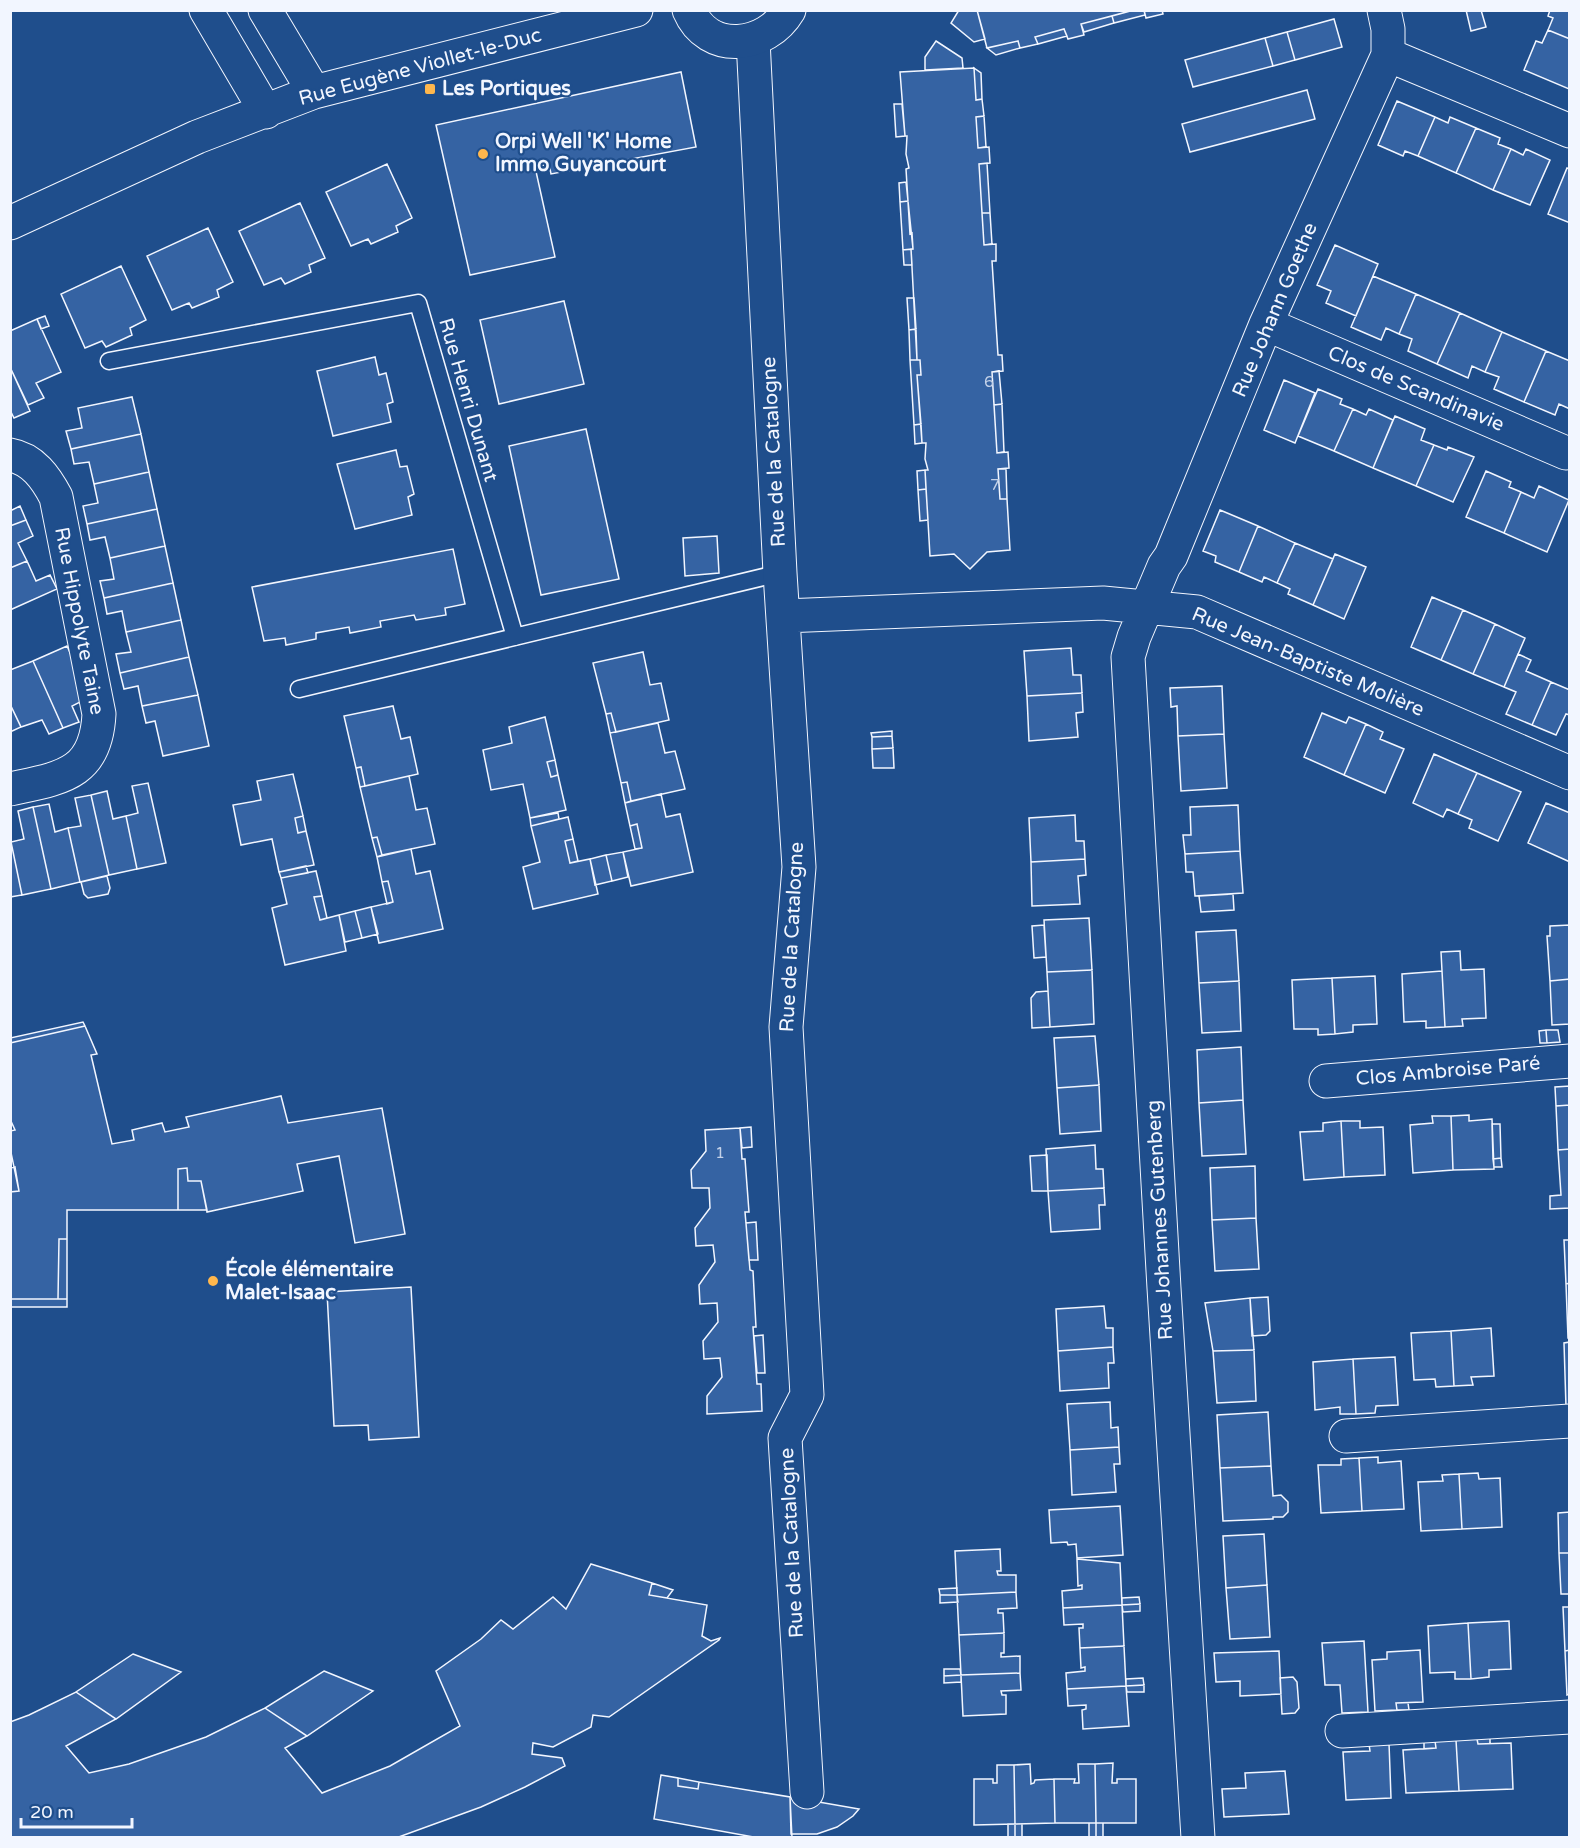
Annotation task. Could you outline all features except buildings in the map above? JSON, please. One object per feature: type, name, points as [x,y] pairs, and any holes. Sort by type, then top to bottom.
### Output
[{"type":"street","points":[[206,10],[266,111]]},
{"type":"street","points":[[265,10],[314,92]]},
{"type":"street","name":"Rue Eugène Viollet-le-Duc","points":[[10,223],[197,137],[314,92],[636,10]]},
{"type":"street","points":[[689,10],[703,30],[718,38],[736,42],[753,40],[769,33],[782,22],[789,10]]},
{"type":"street","name":"Rue Johann Goethe","points":[[1148,607],[1266,324],[1388,55],[1388,29],[1384,10]]},
{"type":"street","name":"Rue de la Catalogne","points":[[753,40],[780,573],[799,867],[786,1027],[807,1395],[785,1438],[807,1792]]},
{"type":"street","points":[[1388,55],[1569,130]]},
{"type":"street","name":"Clos de Scandinavie","points":[[1266,324],[1566,453]]},
{"type":"street","name":"Rue Hippolyte Taine","points":[[10,455],[34,466],[47,480],[56,497],[99,714],[98,735],[91,752],[78,767],[60,778],[10,789]]},
{"type":"street","name":"Rue Jean-Baptiste Molière","points":[[784,616],[1103,603],[1197,612],[1569,773]]},
{"type":"street","name":"Rue Johannes Gutenberg","points":[[1148,607],[1134,637],[1128,657],[1198,1838]]},
{"type":"street","name":"Clos Ambroise Paré","points":[[1326,1081],[1569,1061]]},
{"type":"street","points":[[1346,1436],[1569,1420]]},
{"type":"street","points":[[1342,1731],[1569,1717]]},
{"type":"lane","name":"Rue Henri Dunant","points":[[109,362],[418,303],[515,637]]},
{"type":"lane","points":[[299,689],[780,573]]},
{"type":"place","name":"Les Portiques","points":[[430,89]]},
{"type":"place","name":"Orpi Well 'K' Home Immo Guyancourt","points":[[483,154]]},
{"type":"place","name":"École élémentaire Malet-Isaac","points":[[213,1281]]}]
